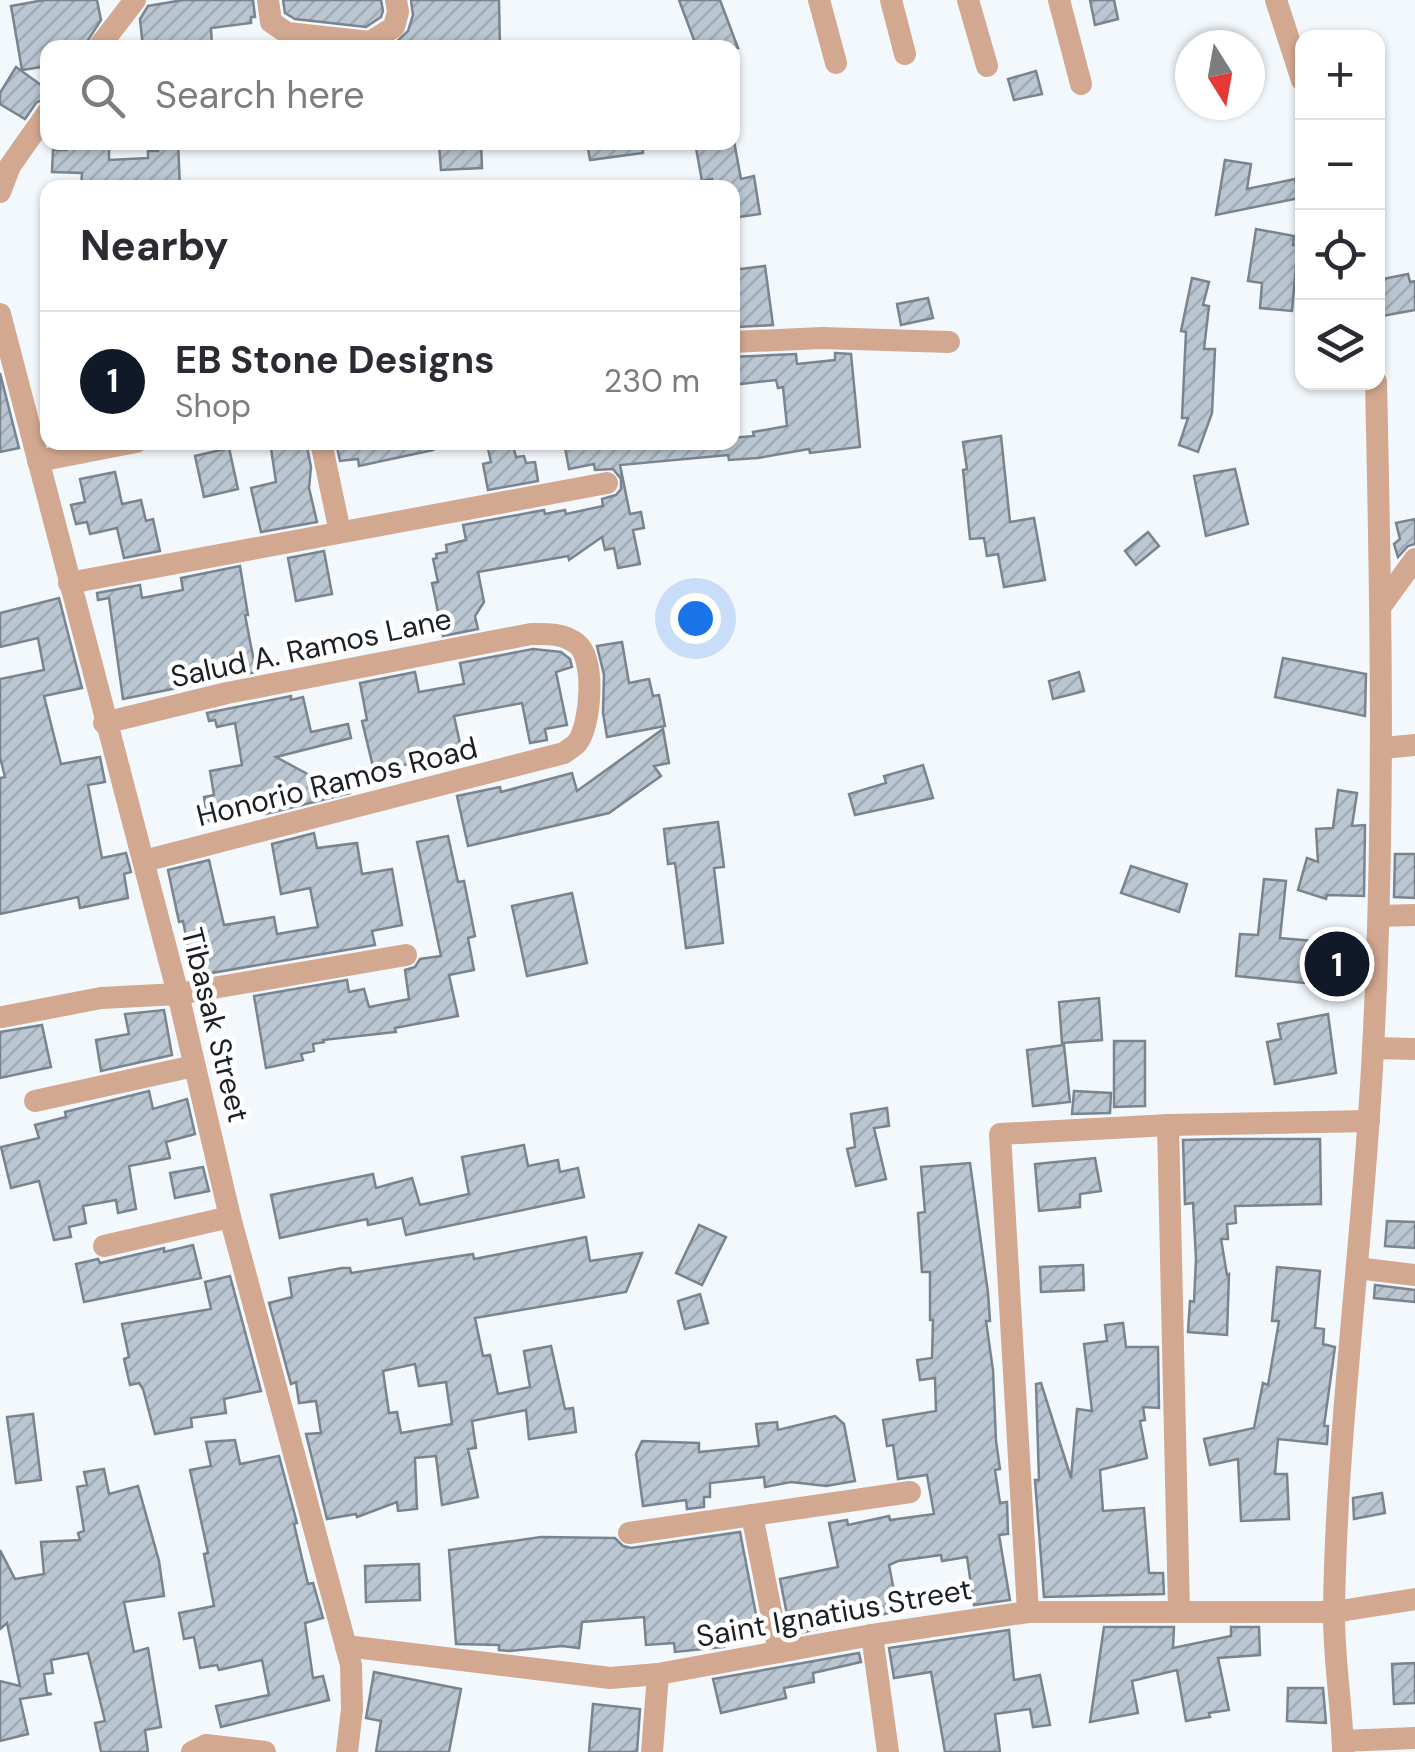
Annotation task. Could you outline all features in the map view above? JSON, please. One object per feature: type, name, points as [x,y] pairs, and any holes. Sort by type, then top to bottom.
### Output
[{"type":"street","points":[[104,40],[135,0]]},
{"type":"street","points":[[268,0],[272,22],[287,33],[352,40]]},
{"type":"street","points":[[373,40],[394,27],[396,0]]},
{"type":"street","points":[[819,0],[836,63]]},
{"type":"street","points":[[891,0],[905,54]]},
{"type":"street","points":[[968,0],[987,66]]},
{"type":"street","points":[[1058,0],[1081,84]]},
{"type":"street","points":[[1276,0],[1295,58]]},
{"type":"street","points":[[0,192],[10,166],[40,123]]},
{"type":"street","name":"Tibasak Street","points":[[0,314],[4,347],[144,862],[230,1217],[346,1646],[353,1688],[347,1752]]},
{"type":"street","points":[[740,342],[822,338],[948,342]]},
{"type":"street","points":[[1376,390],[1383,748],[1379,916],[1369,1121],[1346,1355],[1334,1612],[1343,1747],[1415,1738]]},
{"type":"street","points":[[38,462],[97,450]]},
{"type":"street","points":[[323,450],[340,532]]},
{"type":"street","points":[[68,583],[607,483]]},
{"type":"street","points":[[1381,606],[1415,559]]},
{"type":"street","name":"Salud A. Ramos Lane","points":[[104,722],[227,693],[531,634],[564,636],[583,649],[588,713],[577,744],[544,759]]},
{"type":"street","points":[[1383,748],[1415,745]]},
{"type":"street","name":"Honorio Ramos Road","points":[[144,862],[544,759]]},
{"type":"street","points":[[1379,916],[1415,914]]},
{"type":"street","points":[[2,1017],[101,998],[178,994],[406,955]]},
{"type":"street","points":[[1374,1048],[1415,1049]]},
{"type":"street","points":[[35,1100],[194,1066]]},
{"type":"street","points":[[1028,1612],[1000,1134],[1168,1125],[1369,1121]]},
{"type":"street","points":[[1168,1125],[1179,1612]]},
{"type":"street","points":[[104,1246],[230,1217]]},
{"type":"street","points":[[1357,1268],[1415,1275]]},
{"type":"street","points":[[628,1533],[910,1492]]},
{"type":"street","points":[[752,1515],[779,1652]]},
{"type":"street","name":"Saint Ignatius Street","points":[[346,1646],[610,1678],[658,1674],[872,1635],[1028,1612],[1334,1612],[1415,1600]]},
{"type":"street","points":[[872,1635],[888,1752]]},
{"type":"street","points":[[652,1752],[658,1674]]},
{"type":"street","points":[[192,1752],[206,1745],[265,1752]]},
{"type":"building","points":[[44,0],[97,0],[101,20],[88,40],[40,40],[40,67],[22,70],[11,6]]},
{"type":"building","points":[[183,0],[253,0],[255,17],[251,17],[251,23],[211,28],[212,40],[142,40],[140,19],[148,6]]},
{"type":"building","points":[[283,0],[381,0],[383,11],[366,27],[295,19],[285,13]]},
{"type":"building","points":[[411,0],[499,0],[500,40],[398,40],[408,31],[413,15]]},
{"type":"building","points":[[679,0],[720,0],[735,40],[694,40]]},
{"type":"building","points":[[1090,0],[1114,0],[1118,19],[1095,25]]},
{"type":"building","points":[[16,67],[40,84],[40,101],[25,119],[0,104],[0,93]]},
{"type":"building","points":[[1036,71],[1042,94],[1014,100],[1008,79]]},
{"type":"building","points":[[53,150],[109,150],[109,160],[148,158],[148,151],[178,150],[180,180],[82,180],[82,173],[52,172]]},
{"type":"building","points":[[439,150],[481,150],[482,168],[441,170]]},
{"type":"building","points":[[588,150],[643,150],[643,153],[590,160]]},
{"type":"building","points":[[696,150],[736,150],[741,179],[754,176],[760,214],[740,217],[740,180],[702,180]]},
{"type":"building","points":[[1225,160],[1251,164],[1247,189],[1295,179],[1295,199],[1216,215]]},
{"type":"building","points":[[1256,229],[1294,236],[1292,311],[1260,308],[1262,283],[1248,281]]},
{"type":"building","points":[[765,266],[773,325],[740,327],[740,269]]},
{"type":"building","points":[[1408,274],[1410,282],[1415,281],[1415,310],[1385,315],[1385,279]]},
{"type":"building","points":[[1192,278],[1209,282],[1203,305],[1209,306],[1204,349],[1215,349],[1212,413],[1198,452],[1179,445],[1188,418],[1182,418],[1186,332],[1181,331]]},
{"type":"building","points":[[928,298],[933,318],[901,325],[897,304]]},
{"type":"building","points":[[835,353],[851,354],[860,447],[810,453],[809,449],[758,458],[729,460],[728,455],[620,465],[630,514],[641,512],[644,528],[633,530],[640,564],[618,568],[614,548],[605,550],[602,537],[569,560],[568,556],[478,572],[484,602],[475,616],[478,629],[443,636],[432,583],[438,582],[433,559],[436,554],[447,552],[446,545],[466,540],[463,525],[544,510],[545,514],[565,510],[566,514],[603,506],[602,499],[621,489],[621,479],[613,469],[595,470],[594,464],[569,469],[565,450],[740,450],[740,437],[787,426],[783,387],[778,388],[776,380],[740,384],[740,357],[796,354],[797,364],[835,360]]},
{"type":"building","points":[[0,373],[19,448],[0,452]]},
{"type":"building","points":[[1001,436],[1010,522],[1034,518],[1045,580],[1004,587],[998,554],[987,556],[984,538],[970,539],[963,470],[967,469],[963,442]]},
{"type":"building","points":[[229,450],[238,489],[204,497],[195,456]]},
{"type":"building","points":[[271,450],[308,450],[309,488],[317,522],[261,532],[251,488],[276,482]]},
{"type":"building","points":[[338,450],[433,450],[359,466],[358,459],[340,461]]},
{"type":"building","points":[[488,450],[514,450],[516,457],[524,456],[526,463],[535,462],[538,481],[488,490],[483,464],[491,462]]},
{"type":"building","points":[[1235,469],[1248,524],[1206,536],[1194,476]]},
{"type":"building","points":[[115,472],[122,504],[141,500],[146,521],[153,519],[160,551],[124,558],[117,528],[90,534],[87,522],[76,524],[71,505],[85,502],[80,479]]},
{"type":"building","points":[[1415,519],[1415,544],[1398,557],[1394,544],[1400,539],[1396,523]]},
{"type":"building","points":[[1148,532],[1159,546],[1136,565],[1125,551]]},
{"type":"building","points":[[324,551],[332,594],[296,601],[288,558]]},
{"type":"building","points":[[240,566],[256,672],[123,699],[109,598],[98,600],[97,593],[140,585],[142,598],[183,590],[181,578]]},
{"type":"building","points":[[59,598],[82,688],[44,696],[61,764],[100,757],[105,782],[88,785],[102,858],[126,853],[131,872],[124,874],[128,898],[80,908],[78,897],[0,914],[0,778],[5,777],[0,757],[0,679],[44,670],[38,638],[0,647],[0,613]]},
{"type":"building","points":[[622,642],[629,683],[649,679],[653,696],[659,695],[665,726],[607,737],[604,675],[597,646]]},
{"type":"building","points":[[533,649],[561,652],[570,659],[572,667],[556,672],[567,725],[545,729],[547,740],[530,743],[522,703],[454,716],[463,757],[414,768],[413,763],[374,771],[362,721],[367,720],[360,683],[415,672],[419,692],[464,684],[460,663]]},
{"type":"building","points":[[1283,658],[1366,674],[1365,716],[1275,697]]},
{"type":"building","points":[[1079,672],[1084,691],[1053,699],[1049,681]]},
{"type":"building","points":[[291,696],[291,700],[303,697],[311,732],[348,724],[351,738],[276,757],[326,784],[348,780],[350,793],[266,814],[208,821],[204,797],[214,795],[210,771],[242,765],[235,723],[217,727],[215,720],[209,721],[207,713]]},
{"type":"building","points":[[663,729],[669,763],[654,766],[661,776],[609,813],[468,846],[457,796],[500,787],[501,792],[572,773],[577,791]]},
{"type":"building","points":[[923,765],[933,798],[855,815],[849,794],[886,783],[884,776]]},
{"type":"building","points":[[1338,790],[1357,793],[1352,826],[1365,825],[1364,896],[1327,895],[1326,899],[1298,890],[1307,858],[1318,862],[1316,829],[1333,828]]},
{"type":"building","points":[[718,822],[724,867],[714,868],[723,943],[686,948],[675,863],[668,864],[664,829]]},
{"type":"building","points":[[314,833],[317,848],[357,843],[362,874],[392,869],[402,925],[372,931],[375,945],[194,976],[168,870],[209,860],[224,925],[274,917],[277,934],[318,927],[310,888],[281,894],[272,844]]},
{"type":"building","points":[[448,836],[458,882],[464,881],[475,936],[468,938],[474,970],[449,975],[458,1016],[395,1028],[396,1032],[323,1040],[313,1044],[314,1051],[301,1054],[303,1060],[266,1068],[254,996],[347,980],[349,992],[364,989],[369,1007],[409,999],[405,970],[415,967],[420,959],[441,956],[417,842]]},
{"type":"building","points":[[1395,854],[1415,854],[1415,898],[1394,897]]},
{"type":"building","points":[[1131,866],[1187,884],[1179,912],[1121,893]]},
{"type":"building","points":[[1264,879],[1286,881],[1280,938],[1359,945],[1355,988],[1236,976],[1240,934],[1258,935]]},
{"type":"building","points":[[572,893],[587,963],[527,976],[512,906]]},
{"type":"building","points":[[1099,998],[1102,1040],[1062,1043],[1059,1002]]},
{"type":"building","points":[[164,1010],[172,1055],[101,1071],[96,1040],[129,1034],[125,1014]]},
{"type":"building","points":[[1328,1014],[1336,1073],[1275,1084],[1267,1042],[1281,1039],[1278,1024]]},
{"type":"building","points":[[42,1025],[51,1067],[0,1078],[0,1032]]},
{"type":"building","points":[[1114,1041],[1145,1041],[1145,1106],[1114,1107]]},
{"type":"building","points":[[1064,1045],[1070,1102],[1033,1106],[1027,1050]]},
{"type":"building","points":[[149,1091],[153,1109],[187,1099],[195,1134],[166,1142],[170,1158],[129,1166],[136,1209],[118,1213],[116,1200],[83,1206],[86,1223],[69,1227],[71,1237],[54,1240],[39,1181],[11,1188],[1,1147],[39,1138],[35,1125],[66,1117],[65,1112]]},
{"type":"building","points":[[1074,1091],[1111,1093],[1110,1113],[1072,1114]]},
{"type":"building","points":[[887,1108],[889,1126],[874,1128],[886,1179],[856,1186],[847,1149],[855,1147],[851,1114]]},
{"type":"building","points":[[1320,1139],[1321,1204],[1235,1206],[1236,1223],[1227,1224],[1228,1239],[1221,1239],[1229,1274],[1227,1335],[1188,1332],[1196,1259],[1193,1203],[1185,1204],[1183,1140]]},
{"type":"building","points":[[524,1145],[528,1166],[558,1160],[560,1172],[578,1168],[584,1197],[406,1235],[402,1218],[368,1225],[367,1219],[280,1238],[271,1195],[373,1174],[376,1188],[412,1178],[420,1205],[469,1194],[462,1157]]},
{"type":"building","points":[[1095,1158],[1101,1191],[1080,1194],[1080,1207],[1039,1211],[1035,1164]]},
{"type":"building","points":[[970,1163],[988,1293],[990,1321],[986,1321],[1000,1469],[995,1470],[1000,1503],[1007,1502],[1008,1534],[999,1535],[1010,1600],[974,1605],[967,1557],[942,1561],[941,1555],[898,1561],[889,1565],[898,1611],[791,1635],[780,1579],[838,1567],[829,1523],[847,1520],[848,1525],[889,1516],[890,1520],[934,1514],[927,1475],[898,1479],[893,1445],[887,1446],[883,1420],[936,1411],[935,1378],[920,1380],[917,1360],[932,1358],[933,1320],[930,1272],[922,1272],[918,1213],[925,1212],[921,1167]]},
{"type":"building","points":[[203,1167],[209,1191],[175,1198],[170,1173]]},
{"type":"building","points":[[1387,1221],[1415,1222],[1415,1248],[1385,1246]]},
{"type":"building","points":[[699,1225],[726,1237],[702,1285],[676,1273]]},
{"type":"building","points":[[586,1237],[590,1261],[642,1253],[626,1292],[475,1318],[483,1356],[490,1355],[498,1394],[530,1387],[524,1351],[551,1346],[565,1409],[573,1408],[576,1432],[529,1439],[526,1410],[472,1421],[476,1448],[468,1449],[478,1497],[442,1505],[436,1456],[415,1458],[417,1509],[398,1511],[397,1502],[357,1517],[356,1514],[327,1519],[306,1434],[321,1433],[316,1401],[299,1403],[296,1382],[291,1384],[269,1303],[292,1297],[289,1278],[342,1268],[350,1268],[351,1273],[473,1254],[474,1259]],"holes":[[[415,1364],[419,1386],[446,1382],[452,1424],[401,1433],[397,1412],[389,1413],[383,1371]]]},
{"type":"building","points":[[193,1245],[201,1278],[84,1302],[76,1264]]},
{"type":"building","points":[[1083,1265],[1084,1290],[1041,1292],[1040,1267]]},
{"type":"building","points":[[1277,1267],[1320,1271],[1315,1328],[1324,1329],[1323,1344],[1335,1347],[1324,1426],[1328,1426],[1327,1444],[1278,1439],[1275,1474],[1287,1474],[1289,1519],[1241,1521],[1238,1459],[1210,1465],[1204,1439],[1254,1428],[1263,1383],[1268,1385],[1279,1321],[1272,1321]]},
{"type":"building","points":[[230,1276],[261,1391],[224,1399],[226,1413],[191,1418],[192,1427],[155,1434],[143,1389],[139,1383],[130,1385],[122,1324],[211,1309],[205,1282]]},
{"type":"building","points":[[1375,1285],[1415,1290],[1415,1302],[1374,1298]]},
{"type":"building","points":[[700,1294],[708,1323],[685,1329],[678,1301]]},
{"type":"building","points":[[1123,1323],[1126,1347],[1158,1347],[1159,1408],[1143,1407],[1145,1420],[1140,1421],[1147,1458],[1100,1470],[1103,1511],[1144,1508],[1149,1573],[1163,1573],[1164,1594],[1044,1597],[1035,1480],[1039,1480],[1036,1384],[1041,1383],[1071,1478],[1077,1409],[1092,1411],[1084,1344],[1107,1341],[1105,1325]]},
{"type":"building","points":[[33,1414],[41,1480],[16,1483],[7,1417]]},
{"type":"building","points":[[835,1416],[844,1424],[855,1481],[826,1486],[791,1482],[765,1487],[764,1477],[710,1483],[710,1497],[704,1497],[704,1507],[687,1509],[686,1500],[643,1506],[636,1454],[642,1441],[699,1443],[699,1452],[759,1446],[756,1424],[777,1422],[778,1430]]},
{"type":"building","points":[[235,1440],[240,1464],[279,1456],[308,1584],[313,1583],[323,1618],[305,1623],[313,1678],[323,1676],[329,1700],[221,1727],[216,1706],[269,1695],[262,1660],[219,1670],[217,1665],[200,1668],[194,1637],[184,1639],[179,1613],[214,1606],[204,1554],[208,1553],[190,1470],[211,1466],[206,1442]]},
{"type":"building","points":[[104,1469],[109,1494],[138,1486],[159,1561],[164,1596],[124,1602],[134,1652],[148,1648],[161,1727],[145,1730],[148,1752],[101,1752],[95,1723],[105,1721],[88,1653],[51,1660],[53,1673],[44,1674],[47,1693],[52,1694],[20,1699],[28,1734],[0,1741],[0,1681],[20,1686],[7,1623],[0,1629],[0,1550],[15,1579],[44,1574],[41,1542],[80,1540],[78,1533],[84,1531],[77,1487],[87,1485],[84,1472]]},
{"type":"building","points":[[1382,1493],[1385,1513],[1354,1519],[1353,1498]]},
{"type":"building","points":[[740,1532],[759,1630],[722,1636],[724,1647],[675,1652],[674,1643],[646,1645],[644,1617],[582,1622],[579,1648],[509,1651],[499,1650],[499,1645],[456,1644],[449,1550],[541,1537],[615,1538],[631,1548]]},
{"type":"building","points":[[419,1564],[420,1600],[366,1602],[365,1566]]},
{"type":"building","points":[[1104,1627],[1174,1627],[1173,1648],[1231,1636],[1231,1627],[1259,1627],[1260,1655],[1218,1658],[1229,1710],[1186,1721],[1177,1670],[1132,1681],[1138,1713],[1090,1722]]},
{"type":"building","points":[[1009,1630],[1014,1680],[1040,1675],[1050,1725],[1033,1727],[1030,1709],[995,1714],[1000,1752],[945,1752],[931,1672],[894,1678],[889,1648]]},
{"type":"building","points":[[859,1653],[861,1662],[813,1673],[814,1682],[784,1688],[786,1698],[721,1713],[713,1679]]},
{"type":"building","points":[[1415,1663],[1415,1703],[1394,1704],[1392,1664]]},
{"type":"building","points":[[374,1672],[461,1689],[449,1752],[376,1752],[381,1721],[366,1718]]},
{"type":"building","points":[[1288,1688],[1323,1688],[1326,1723],[1287,1721]]},
{"type":"building","points":[[593,1704],[640,1709],[637,1752],[589,1752]]},
{"type":"place","name":"EB Stone Designs","points":[[1337,964]]}]
